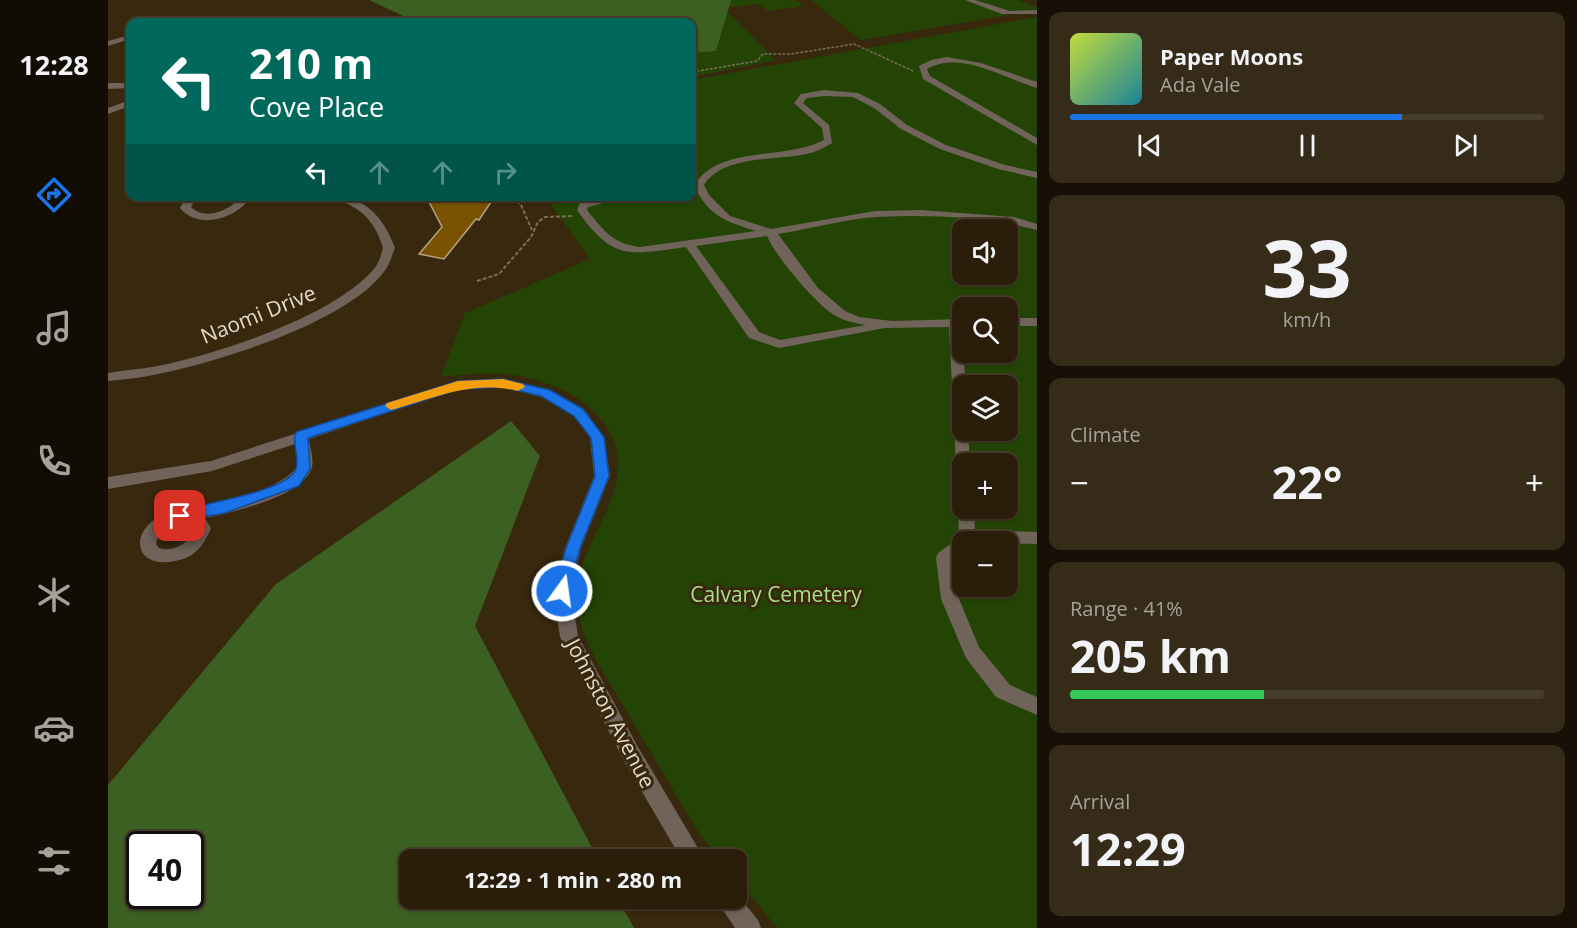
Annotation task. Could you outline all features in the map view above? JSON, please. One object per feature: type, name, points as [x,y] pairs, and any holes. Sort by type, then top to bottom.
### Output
[{"type":"street","points":[[969,0],[993,11],[1010,15],[1037,12]]},
{"type":"street","points":[[108,44],[126,38]]},
{"type":"street","points":[[1037,85],[956,60],[930,61],[921,68],[926,77],[1037,142]]},
{"type":"street","points":[[108,86],[126,86]]},
{"type":"street","points":[[696,184],[720,168],[746,160],[805,152],[829,141],[826,127],[798,103],[804,96],[824,93],[855,95],[877,106],[904,127],[943,147],[1002,167],[1037,175]]},
{"type":"street","points":[[108,111],[126,104]]},
{"type":"street","points":[[696,186],[726,218],[771,232],[775,241],[829,306],[843,315],[894,324]]},
{"type":"street","points":[[189,201],[185,208],[201,216],[230,211],[242,201]]},
{"type":"street","name":"Naomi Drive","points":[[108,377],[165,369],[267,337],[305,321],[361,287],[380,269],[389,248],[384,230],[370,212],[349,201]]},
{"type":"street","points":[[602,201],[584,205],[582,210],[607,243],[621,250],[688,244],[875,214],[921,213],[1014,220],[1037,227]]},
{"type":"street","points":[[722,239],[727,227],[726,218]]},
{"type":"street","points":[[688,244],[754,335],[779,344],[894,324],[952,323]]},
{"type":"street","points":[[1018,322],[1037,322]]},
{"type":"street","points":[[960,363],[963,453]]},
{"type":"street","name":"Johnston Avenue","points":[[108,483],[212,466],[458,385],[503,383],[545,393],[579,412],[597,437],[602,476],[573,548],[562,591],[569,637],[631,754],[687,849]]},
{"type":"street","points":[[225,507],[203,528],[198,542],[182,553],[163,556],[150,550],[148,539],[156,526],[172,517],[189,516],[225,507],[294,482],[303,469],[301,435]]},
{"type":"street","points":[[189,516],[200,522],[203,528]]},
{"type":"street","points":[[1018,537],[1037,538]]},
{"type":"street","points":[[952,552],[945,558],[950,599],[972,652],[1003,691],[1037,706]]},
{"type":"street","points":[[735,909],[750,928]]},
{"type":"path","points":[[696,71],[757,61],[763,54],[790,54],[854,44],[926,77]]},
{"type":"path","points":[[517,201],[533,231]]},
{"type":"path","points":[[477,281],[499,274],[518,254],[538,222],[545,217],[574,215],[582,210]]},
{"type":"green space","points":[[369,0],[731,0],[716,51],[696,53],[696,18],[407,18]]},
{"type":"green space","points":[[436,0],[796,0],[803,6],[768,11],[758,4],[724,8],[776,60],[696,76],[696,18],[645,18]]},
{"type":"green space","points":[[811,0],[1018,0],[1037,7],[1037,10],[861,40]]},
{"type":"green space","name":"Calvary Cemetery","points":[[1037,17],[1037,928],[777,928],[747,890],[747,849],[712,849],[700,835],[598,662],[582,628],[577,599],[578,582],[614,491],[618,467],[616,446],[607,427],[594,411],[577,398],[536,380],[496,373],[441,377],[465,313],[590,259],[549,201],[696,201],[696,79]]},
{"type":"green space","points":[[511,421],[540,456],[475,626],[593,849],[399,849],[399,909],[624,909],[634,928],[108,928],[108,785],[276,584]]},
{"type":"building","points":[[429,201],[492,201],[479,220],[476,219],[444,259],[419,254],[442,227]]},
{"type":"slow traffic","points":[[391,406],[458,385],[503,383],[518,387]]},
{"type":"route","points":[[180,516],[225,507],[294,482],[303,469],[301,435],[458,385],[503,383],[545,393],[579,412],[597,437],[602,476],[573,548],[562,591]]}]
